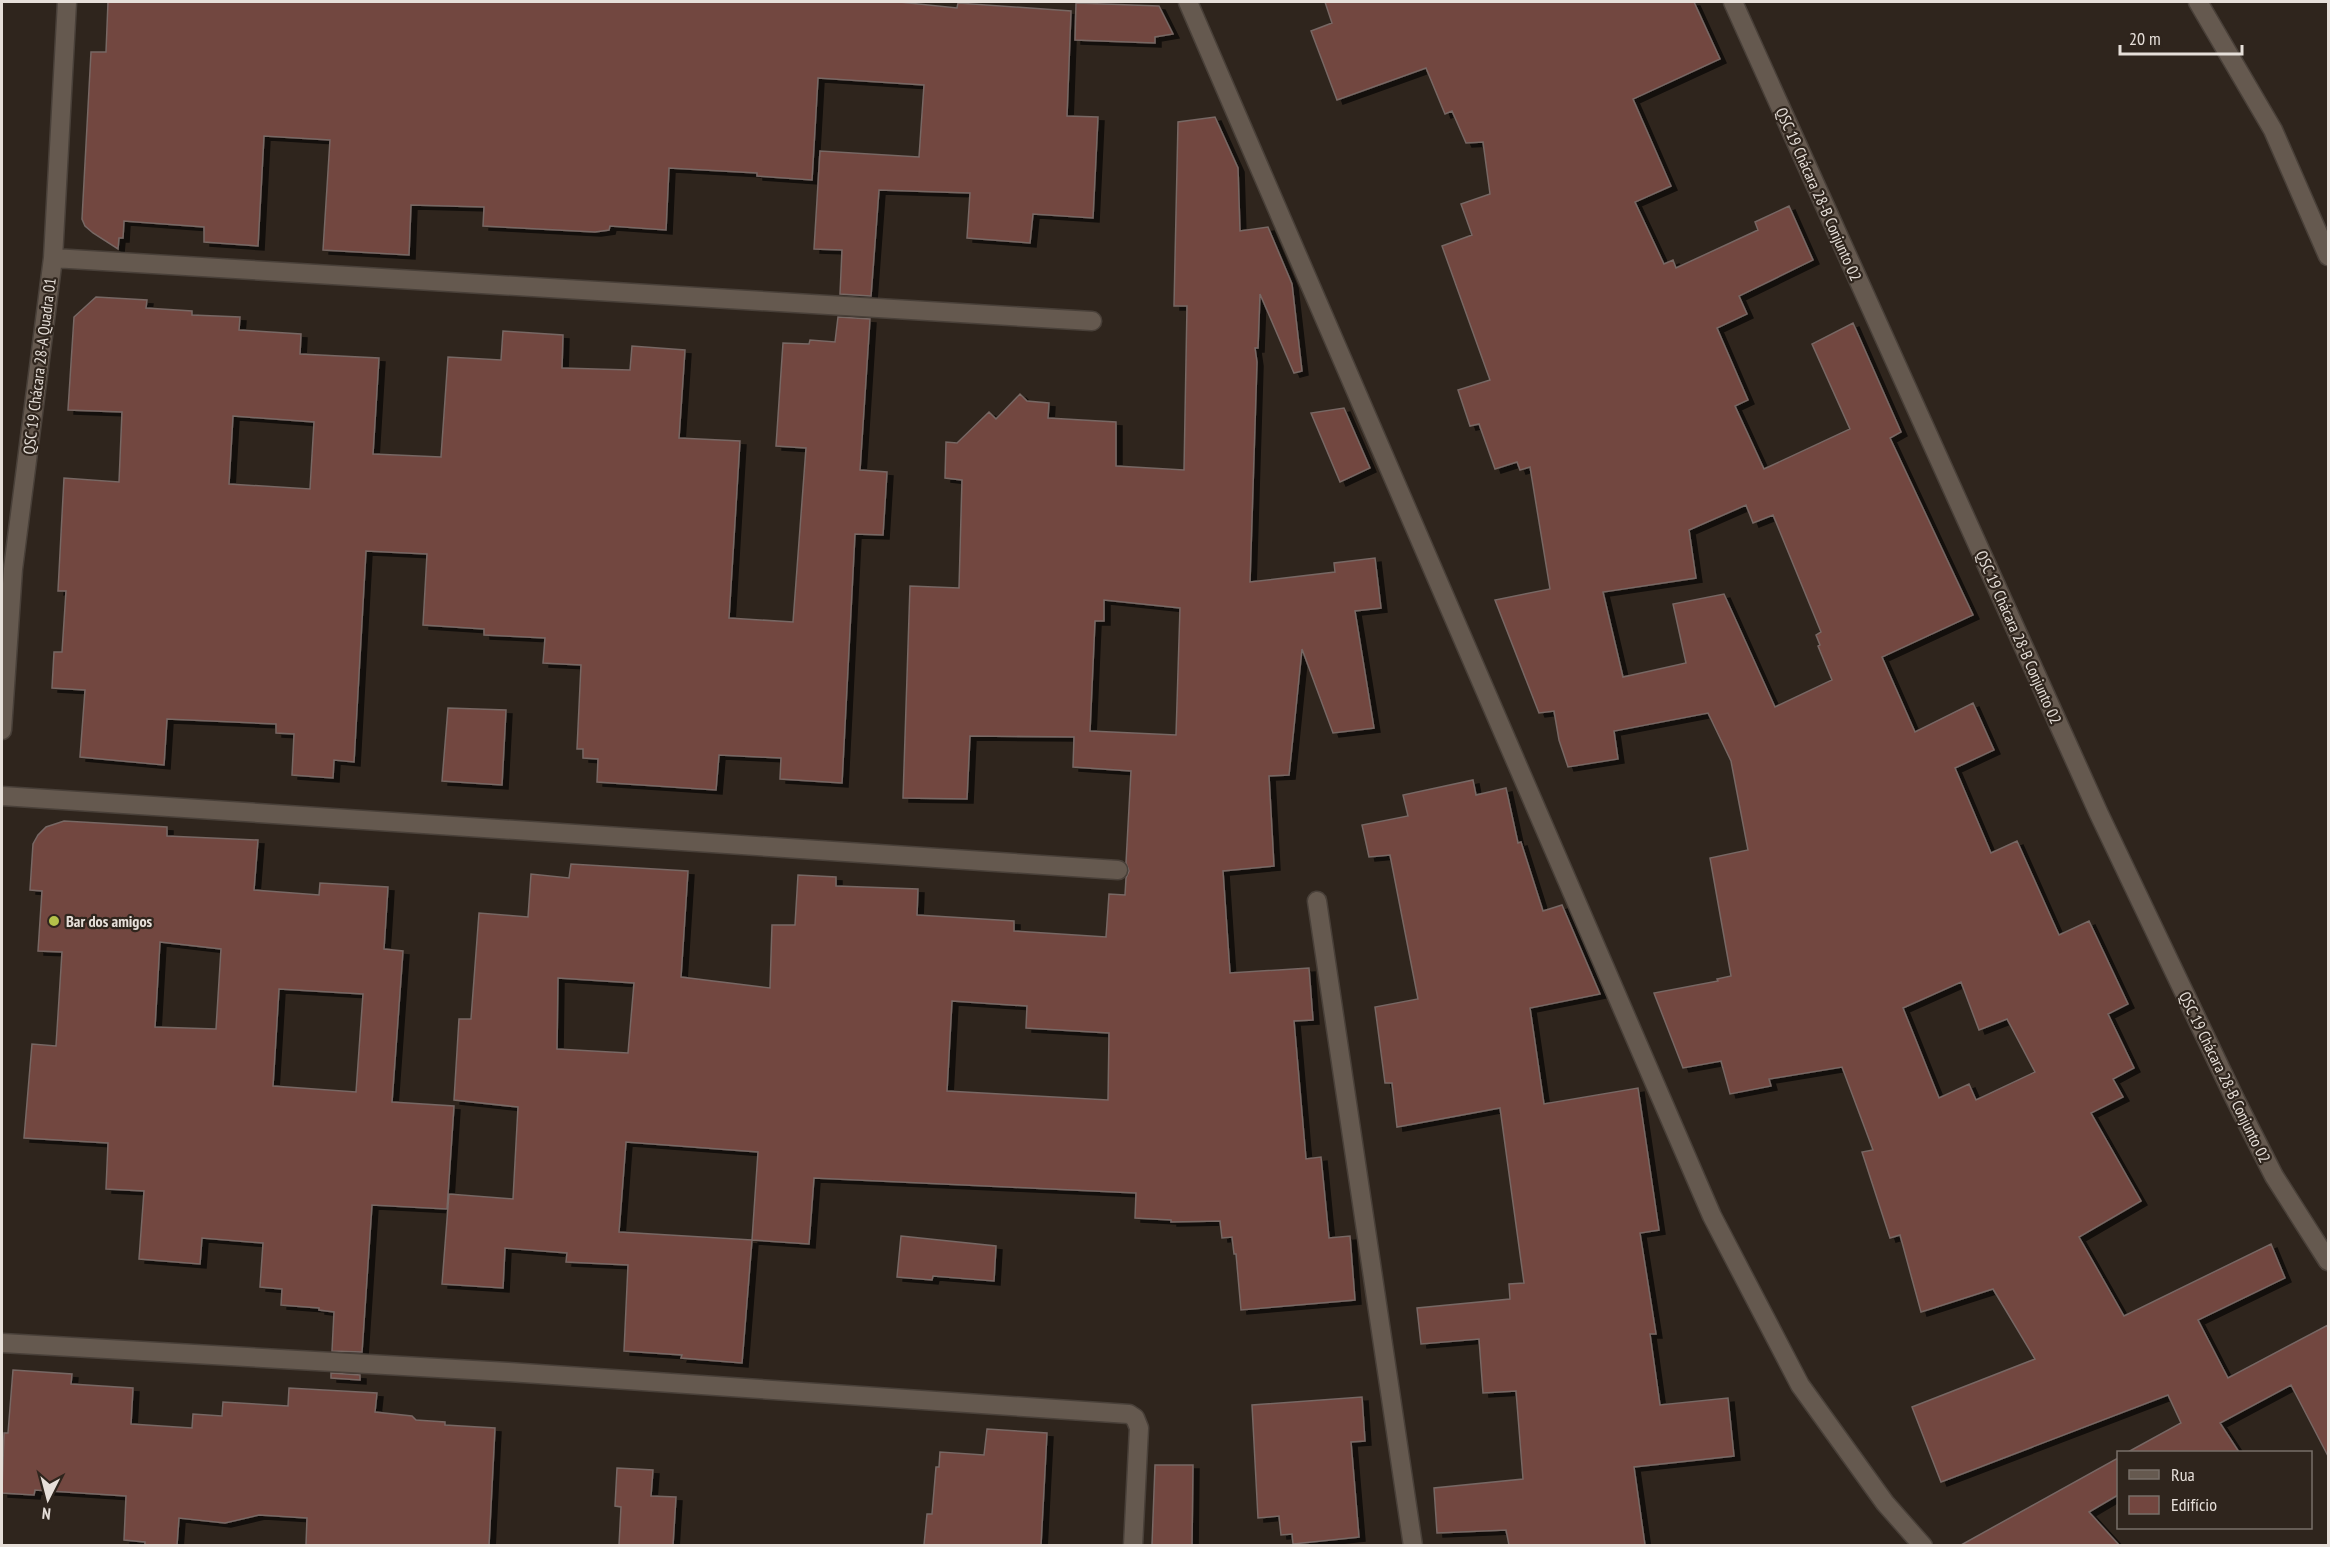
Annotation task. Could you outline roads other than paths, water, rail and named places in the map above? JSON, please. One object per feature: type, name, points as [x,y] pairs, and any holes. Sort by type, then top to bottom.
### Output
[{"type":"street","name":"QSC 19 Chácara 28-A Quadra 01","points":[[2,730],[7,568],[52,258],[67,2]]},
{"type":"street","points":[[1188,2],[1712,1216],[1800,1384],[1885,1503],[1923,1545]]},
{"type":"street","name":"QSC 19 Chácara 28-B Conjunto 02","points":[[1733,2],[2104,825],[2274,1176],[2328,1261]]},
{"type":"street","points":[[2198,2],[2273,130],[2328,256]]},
{"type":"street","points":[[52,258],[1092,321]]},
{"type":"street","points":[[2,796],[1118,870]]},
{"type":"street","points":[[1317,901],[1413,1545]]},
{"type":"street","points":[[2,1342],[519,1373],[1129,1414],[1135,1418],[1139,1428],[1133,1545]]},
{"type":"place","name":"Bar dos amigos","points":[[54,921]]}]
